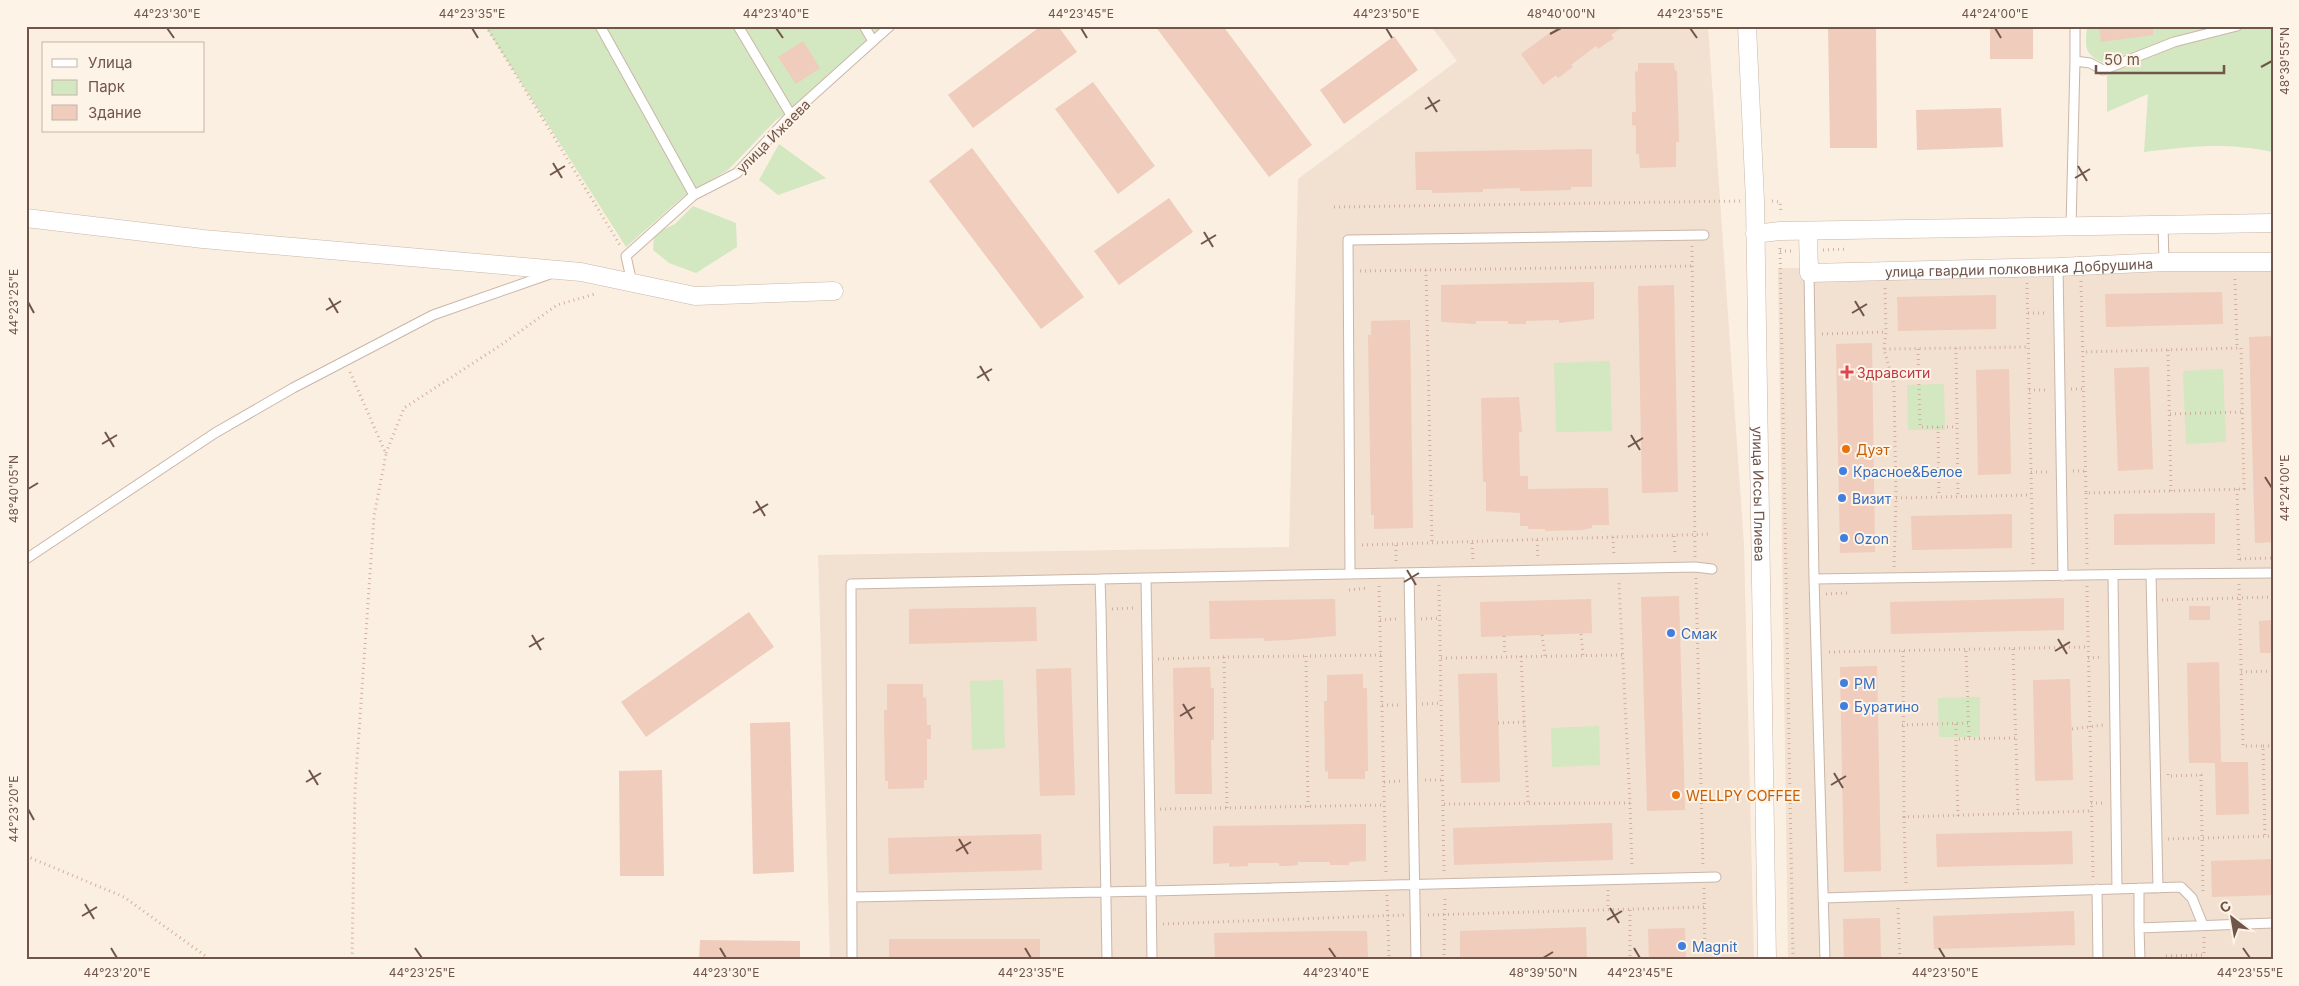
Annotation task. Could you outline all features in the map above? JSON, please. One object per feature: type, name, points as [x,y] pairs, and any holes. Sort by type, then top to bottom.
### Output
[{"type":"street","name":"улица Иссы Плиева","points":[[1747,26],[1755,200],[1767,960]]},
{"type":"street","points":[[26,218],[203,239],[503,263],[558,271],[581,272],[695,296],[834,291]]},
{"type":"street","points":[[1755,234],[1780,225],[1808,231],[2273,223]]},
{"type":"street","points":[[1808,231],[1809,273]]},
{"type":"street","name":"улица гвардии полковника Добрушина","points":[[1809,273],[2058,267],[2164,262],[2273,262]]},
{"type":"lane","points":[[600,26],[694,196]]},
{"type":"lane","points":[[738,26],[791,115]]},
{"type":"lane","points":[[864,26],[873,41]]},
{"type":"lane","name":"улица Ижаева","points":[[626,256],[694,196],[737,173],[791,115],[835,78],[890,26]]},
{"type":"lane","points":[[2071,227],[2075,26]]},
{"type":"lane","points":[[2075,60],[2103,70],[2174,42],[2237,26]]},
{"type":"lane","points":[[2163,225],[2164,262]]},
{"type":"lane","points":[[1350,574],[1348,240],[1704,235]]},
{"type":"lane","points":[[626,256],[632,283]]},
{"type":"lane","points":[[2058,267],[2063,576]]},
{"type":"lane","points":[[26,559],[215,433],[343,361],[433,315],[558,271]]},
{"type":"lane","points":[[1809,273],[1814,579],[1825,960]]},
{"type":"lane","points":[[852,960],[851,584],[1695,567],[1712,569]]},
{"type":"lane","points":[[1409,573],[1416,960]]},
{"type":"lane","points":[[1814,579],[2273,573]]},
{"type":"lane","points":[[2151,574],[2158,888]]},
{"type":"lane","points":[[2113,575],[2117,889]]},
{"type":"lane","points":[[1146,578],[1152,960]]},
{"type":"lane","points":[[1100,579],[1107,960]]},
{"type":"lane","points":[[852,896],[1387,886],[1716,877]]},
{"type":"lane","points":[[1823,898],[2180,887],[2192,898],[2203,925]]},
{"type":"lane","points":[[2139,888],[2140,960]]},
{"type":"lane","points":[[2095,889],[2098,960]]},
{"type":"lane","points":[[2139,928],[2273,923]]},
{"type":"path","points":[[486,26],[626,256]]},
{"type":"path","points":[[1334,207],[1755,200],[1780,202],[1780,225]]},
{"type":"path","name":"улица Иссы Плиева","points":[[1780,225],[1793,960]]},
{"type":"path","points":[[1691,235],[1694,535],[1705,960]]},
{"type":"path","points":[[2235,262],[2237,348]]},
{"type":"path","points":[[1348,271],[1692,266]]},
{"type":"path","points":[[2081,266],[2089,726],[2095,889]]},
{"type":"path","points":[[2027,267],[2033,576]]},
{"type":"path","points":[[1426,270],[1432,544]]},
{"type":"path","points":[[1884,283],[1886,332],[1884,349],[1894,384],[1896,498],[1894,578]]},
{"type":"path","points":[[352,960],[355,790],[370,565],[374,516],[386,454],[404,408],[501,345],[557,304],[604,291]]},
{"type":"path","points":[[2028,313],[2058,312]]},
{"type":"path","points":[[1822,334],[1886,332]]},
{"type":"path","points":[[1884,349],[2028,347]]},
{"type":"path","points":[[1956,348],[1958,496]]},
{"type":"path","points":[[2082,352],[2241,348],[2244,489],[2086,493]]},
{"type":"path","points":[[1918,349],[1920,427],[1957,427]]},
{"type":"path","points":[[2168,350],[2171,491]]},
{"type":"path","points":[[343,361],[356,383],[386,454]]},
{"type":"path","points":[[2029,390],[2045,390]]},
{"type":"path","points":[[2170,414],[2242,412]]},
{"type":"path","points":[[1938,427],[1939,497]]},
{"type":"path","points":[[2031,472],[2052,472]]},
{"type":"path","points":[[2237,489],[2243,746],[2273,746]]},
{"type":"path","points":[[1896,498],[2031,495]]},
{"type":"path","points":[[1349,545],[1432,544],[1711,534]]},
{"type":"path","points":[[1614,537],[1614,569]]},
{"type":"path","points":[[1538,540],[1538,570]]},
{"type":"path","points":[[1378,574],[1389,960]]},
{"type":"path","points":[[1619,582],[1632,872]]},
{"type":"path","points":[[1439,585],[1444,804],[1444,960]]},
{"type":"path","points":[[2151,600],[2273,597]]},
{"type":"path","points":[[2165,600],[2165,610]]},
{"type":"path","points":[[1101,609],[1146,608]]},
{"type":"path","points":[[1380,620],[1440,618]]},
{"type":"path","points":[[1581,634],[1583,656]]},
{"type":"path","points":[[1542,635],[1545,656]]},
{"type":"path","points":[[1504,636],[1505,656]]},
{"type":"path","points":[[1828,652],[1966,651],[2088,647]]},
{"type":"path","points":[[2013,649],[2018,812]]},
{"type":"path","points":[[1900,960],[1904,817],[1903,651]]},
{"type":"path","points":[[1966,651],[1969,739]]},
{"type":"path","points":[[1147,659],[1381,655]]},
{"type":"path","points":[[1441,658],[1622,655]]},
{"type":"path","points":[[1306,656],[1308,807]]},
{"type":"path","points":[[1521,656],[1528,802]]},
{"type":"path","points":[[1224,657],[1227,808]]},
{"type":"path","points":[[2241,672],[2273,671]]},
{"type":"path","points":[[1498,723],[1524,722]]},
{"type":"path","points":[[1902,725],[1968,723]]},
{"type":"path","points":[[1956,724],[1958,816]]},
{"type":"path","points":[[2072,729],[2115,725]]},
{"type":"path","points":[[1956,739],[2016,738]]},
{"type":"path","points":[[2262,746],[2265,836]]},
{"type":"path","points":[[2165,960],[2165,956],[2204,955],[2200,775],[2168,776],[2168,766]]},
{"type":"path","points":[[1444,804],[1528,802],[1630,803]]},
{"type":"path","points":[[1150,810],[1384,805]]},
{"type":"path","points":[[1904,817],[2091,811]]},
{"type":"path","points":[[2157,839],[2273,836]]},
{"type":"path","points":[[26,856],[124,897],[211,960]]},
{"type":"path","points":[[1607,880],[1608,910]]},
{"type":"path","points":[[1152,924],[1704,907]]},
{"type":"path","points":[[1630,910],[1630,960]]},
{"type":"shaded area","points":[[1431,26],[1708,26],[1744,545],[1754,960],[830,960],[818,555],[1289,547],[1298,179],[1457,61]]},
{"type":"shaded area","points":[[1778,268],[2273,270],[2273,960],[1788,960]]},
{"type":"green space","points":[[485,26],[886,26],[802,102],[776,120],[728,170],[684,196],[626,247]]},
{"type":"green space","points":[[2087,26],[2216,26],[2176,37],[2106,64],[2093,57],[2088,50],[2086,45]]},
{"type":"green space","points":[[2248,26],[2273,26],[2273,152],[2240,147],[2209,146],[2144,152],[2148,94],[2107,112],[2107,72],[2175,44]]},
{"type":"green space","points":[[779,144],[826,178],[778,195],[759,180]]},
{"type":"green space","points":[[693,206],[736,223],[737,247],[696,273],[669,263],[653,250],[654,234],[675,224]]},
{"type":"green space","points":[[1610,361],[1612,431],[1556,432],[1554,363]]},
{"type":"green space","points":[[2223,369],[2226,442],[2186,444],[2183,371]]},
{"type":"green space","points":[[1944,384],[1945,430],[1908,430],[1907,385]]},
{"type":"green space","points":[[1003,680],[1005,748],[972,750],[970,681]]},
{"type":"green space","points":[[1980,697],[1980,737],[1939,737],[1938,698]]},
{"type":"green space","points":[[1599,726],[1600,765],[1552,767],[1551,728]]},
{"type":"building","points":[[1041,26],[1058,26],[1077,52],[973,128],[948,95]]},
{"type":"building","points":[[1155,26],[1223,26],[1312,145],[1269,177]]},
{"type":"building","points":[[1559,26],[1624,26],[1611,35],[1614,38],[1598,49],[1596,46],[1571,65],[1573,67],[1558,78],[1556,75],[1543,85],[1521,54]]},
{"type":"building","points":[[1828,26],[1876,26],[1877,148],[1830,148]]},
{"type":"building","points":[[1990,26],[2033,26],[2033,59],[1990,59]]},
{"type":"building","points":[[2099,26],[2153,26],[2153,35],[2101,42]]},
{"type":"building","points":[[1394,36],[1418,70],[1344,124],[1320,90]]},
{"type":"building","points":[[803,41],[820,68],[796,84],[778,57]]},
{"type":"building","points":[[1638,63],[1674,63],[1675,71],[1677,70],[1679,142],[1676,142],[1676,167],[1640,168],[1639,154],[1636,154],[1636,126],[1632,125],[1632,112],[1636,112],[1635,72],[1638,71]]},
{"type":"building","points":[[1093,82],[1155,166],[1118,194],[1055,109]]},
{"type":"building","points":[[2001,108],[2003,147],[1917,150],[1916,110]]},
{"type":"building","points":[[972,148],[1084,297],[1041,329],[929,181]]},
{"type":"building","points":[[1592,149],[1592,187],[1571,187],[1571,190],[1520,191],[1520,188],[1483,189],[1483,192],[1432,193],[1432,190],[1416,190],[1415,152]]},
{"type":"building","points":[[1169,198],[1193,232],[1119,285],[1094,251]]},
{"type":"building","points":[[1594,282],[1594,319],[1559,323],[1559,320],[1526,321],[1526,324],[1508,324],[1508,321],[1476,321],[1476,324],[1441,322],[1441,285]]},
{"type":"building","points":[[1674,285],[1678,492],[1642,493],[1638,286]]},
{"type":"building","points":[[2222,292],[2223,324],[2106,327],[2105,294]]},
{"type":"building","points":[[1996,295],[1996,329],[1898,331],[1897,297]]},
{"type":"building","points":[[1410,320],[1413,528],[1374,529],[1374,515],[1371,515],[1368,335],[1371,335],[1371,321]]},
{"type":"building","points":[[2273,336],[2273,542],[2255,543],[2249,337]]},
{"type":"building","points":[[1872,343],[1875,552],[1840,553],[1836,344]]},
{"type":"building","points":[[2149,367],[2153,469],[2118,471],[2114,368]]},
{"type":"building","points":[[2009,369],[2011,474],[1978,475],[1976,370]]},
{"type":"building","points":[[1519,397],[1522,432],[1519,432],[1520,476],[1528,476],[1528,489],[1608,488],[1609,525],[1592,525],[1592,528],[1582,530],[1545,531],[1545,529],[1528,529],[1528,526],[1520,526],[1520,513],[1486,511],[1486,482],[1483,482],[1481,398]]},
{"type":"building","points":[[2215,513],[2215,544],[2114,545],[2114,514]]},
{"type":"building","points":[[2012,514],[2012,548],[1912,550],[1911,516]]},
{"type":"building","points":[[1679,596],[1685,810],[1647,811],[1641,597]]},
{"type":"building","points":[[2064,598],[2064,630],[1891,634],[1890,602]]},
{"type":"building","points":[[1335,599],[1336,636],[1264,641],[1264,638],[1210,639],[1209,601]]},
{"type":"building","points":[[1591,599],[1592,633],[1481,637],[1480,602]]},
{"type":"building","points":[[2189,606],[2210,606],[2210,620],[2189,620]]},
{"type":"building","points":[[1036,607],[1037,641],[909,644],[909,609]]},
{"type":"building","points":[[749,612],[774,647],[646,737],[621,702]]},
{"type":"building","points":[[2273,620],[2273,653],[2260,653],[2259,621]]},
{"type":"building","points":[[2219,662],[2221,762],[2248,762],[2249,814],[2216,815],[2215,763],[2189,763],[2187,663]]},
{"type":"building","points":[[1877,666],[1881,871],[1844,872],[1840,667]]},
{"type":"building","points":[[1210,667],[1211,688],[1214,688],[1214,740],[1211,740],[1212,794],[1175,794],[1173,668]]},
{"type":"building","points":[[1071,668],[1075,795],[1040,796],[1036,669]]},
{"type":"building","points":[[1497,673],[1500,782],[1461,783],[1458,674]]},
{"type":"building","points":[[1363,674],[1363,688],[1367,688],[1368,771],[1365,771],[1365,779],[1328,779],[1328,771],[1325,772],[1324,701],[1327,701],[1327,675]]},
{"type":"building","points":[[2070,679],[2073,780],[2035,781],[2033,680]]},
{"type":"building","points":[[887,684],[923,684],[923,698],[926,697],[927,725],[931,725],[931,739],[927,739],[927,780],[924,780],[924,788],[888,789],[888,781],[885,781],[884,710],[887,710]]},
{"type":"building","points":[[790,722],[794,872],[753,874],[750,723]]},
{"type":"building","points":[[662,770],[664,876],[620,876],[619,771]]},
{"type":"building","points":[[1612,823],[1613,860],[1454,865],[1453,828]]},
{"type":"building","points":[[1366,824],[1366,861],[1349,862],[1349,865],[1330,865],[1330,862],[1298,862],[1298,865],[1289,866],[1279,866],[1279,863],[1248,863],[1248,866],[1229,867],[1229,863],[1213,864],[1213,826]]},
{"type":"building","points":[[2072,831],[2073,864],[1937,867],[1936,834]]},
{"type":"building","points":[[1041,834],[1042,870],[889,874],[888,838]]},
{"type":"building","points":[[2273,859],[2273,895],[2212,897],[2211,861]]},
{"type":"building","points":[[2074,911],[2075,945],[1934,949],[1933,916]]},
{"type":"building","points":[[1880,918],[1881,960],[1844,960],[1843,919]]},
{"type":"building","points":[[1586,927],[1587,960],[1460,960],[1460,931]]},
{"type":"building","points":[[1685,928],[1686,960],[1649,960],[1648,929]]},
{"type":"building","points":[[1367,931],[1368,960],[1215,960],[1214,933]]},
{"type":"building","points":[[889,939],[1040,939],[1040,960],[889,960]]},
{"type":"building","points":[[700,940],[800,941],[800,960],[699,960]]},
{"type":"place","name":"Здравсити","points":[[1847,372]]},
{"type":"place","name":"Дуэт","points":[[1846,449]]},
{"type":"place","name":"Красное&Белое","points":[[1843,471]]},
{"type":"place","name":"Визит","points":[[1842,498]]},
{"type":"place","name":"Ozon","points":[[1844,538]]},
{"type":"place","name":"Смак","points":[[1671,633]]},
{"type":"place","name":"PM","points":[[1844,683]]},
{"type":"place","name":"Буратино","points":[[1844,706]]},
{"type":"place","name":"WELLPY COFFEE","points":[[1676,795]]},
{"type":"place","name":"Magnit","points":[[1682,946]]}]
